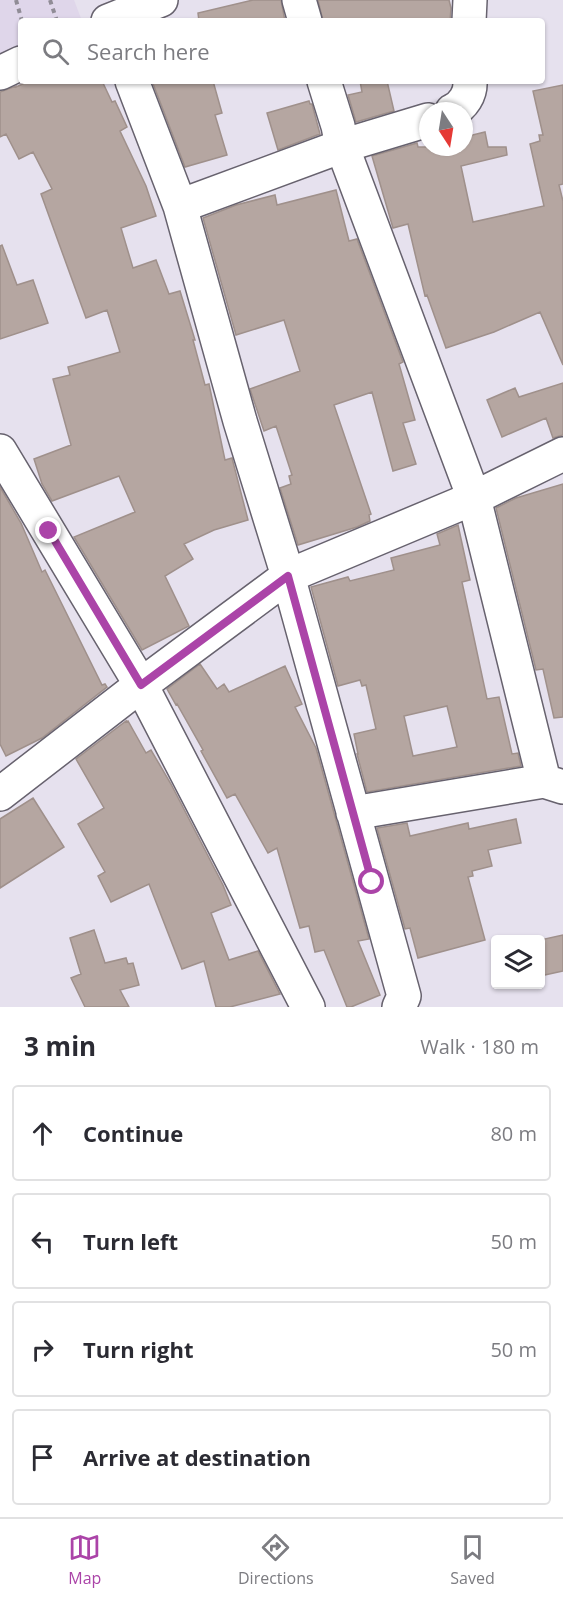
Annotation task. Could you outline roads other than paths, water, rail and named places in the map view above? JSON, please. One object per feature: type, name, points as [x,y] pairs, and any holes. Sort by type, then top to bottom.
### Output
[{"type":"street","points":[[100,0],[108,18]]},
{"type":"street","points":[[116,18],[161,0]]},
{"type":"street","points":[[299,0],[304,18]]},
{"type":"street","points":[[469,18],[470,0]]},
{"type":"street","points":[[0,73],[18,64]]},
{"type":"street","points":[[133,84],[180,206],[240,421],[288,576],[404,996],[399,1007]]},
{"type":"street","points":[[325,84],[342,146],[474,498],[553,784],[353,813]]},
{"type":"street","points":[[463,102],[470,89],[470,84]]},
{"type":"street","points":[[180,206],[342,146],[419,123]]},
{"type":"street","points":[[0,451],[141,685],[308,1007]]},
{"type":"street","points":[[0,794],[141,685],[288,576],[474,498],[563,454]]}]
